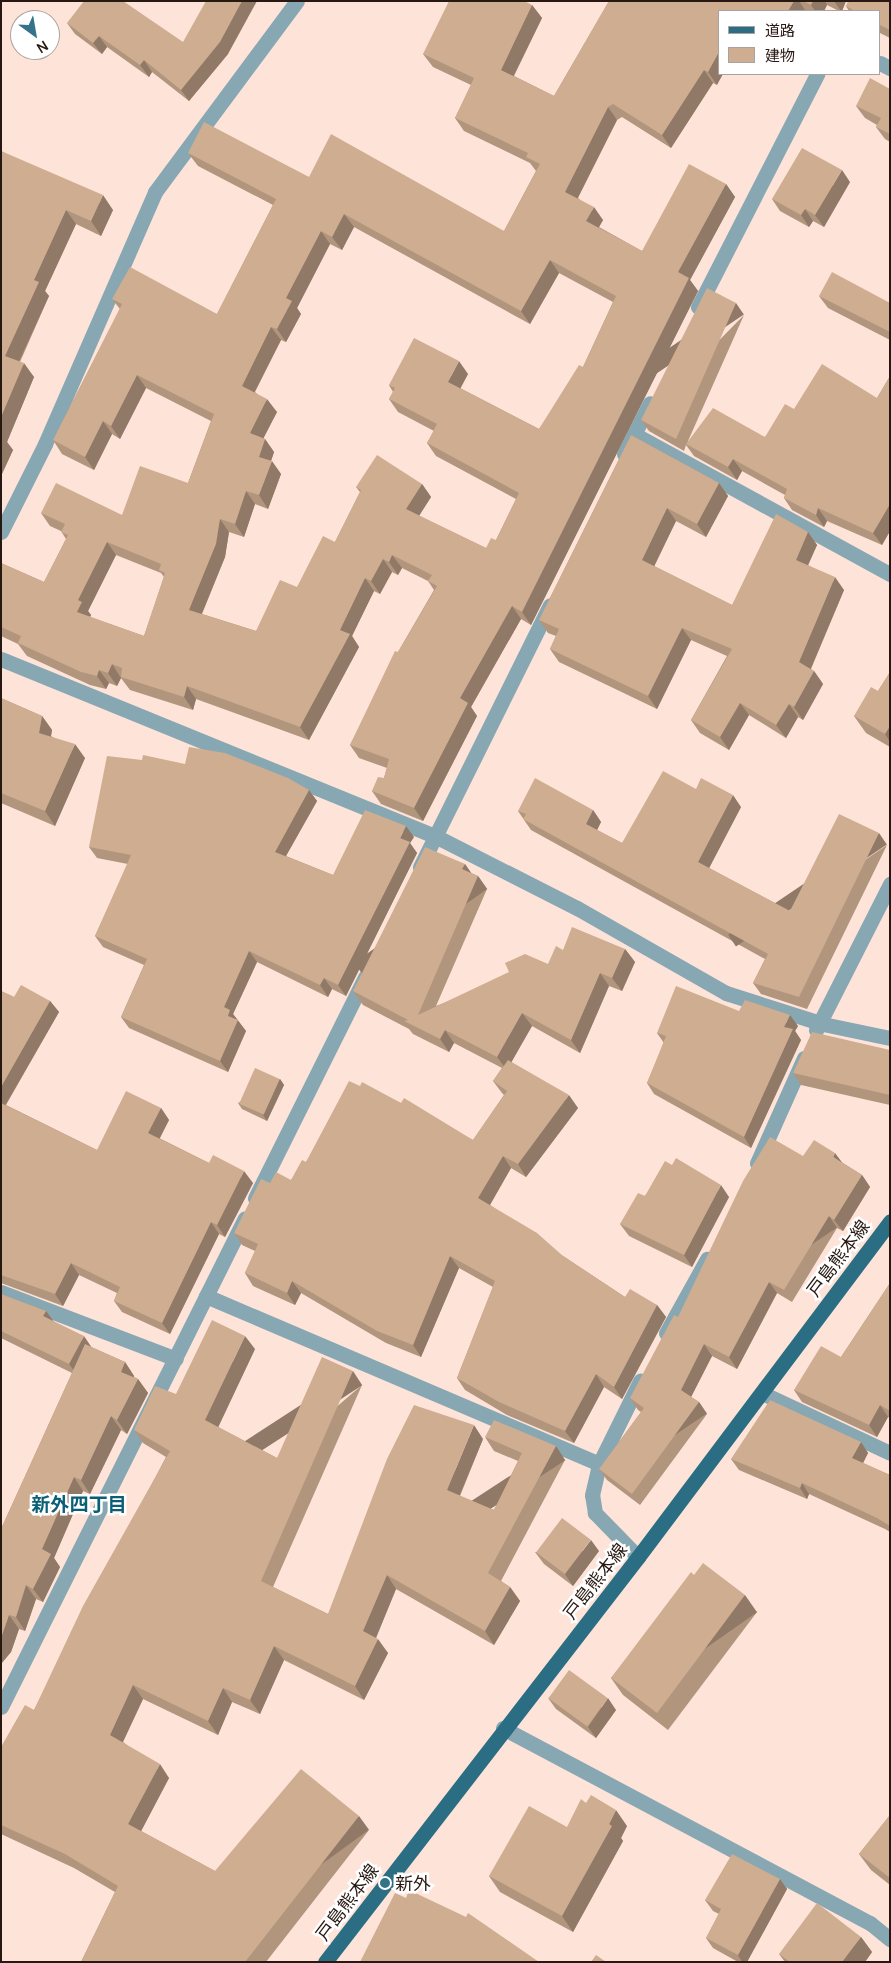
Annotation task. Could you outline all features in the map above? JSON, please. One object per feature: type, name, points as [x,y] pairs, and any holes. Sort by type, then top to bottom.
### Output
[{"type":"main road","name":"戸島熊本線","points":[[325,1962],[638,1557],[890,1221]]},
{"type":"street","points":[[1,532],[45,444],[155,192],[297,1]]},
{"type":"street","points":[[691,322],[817,75]]},
{"type":"street","points":[[617,470],[656,391]]},
{"type":"street","points":[[634,434],[890,574]]},
{"type":"street","points":[[413,881],[560,586]]},
{"type":"street","points":[[1,659],[435,836],[577,908],[726,993],[819,1023],[890,1038]]},
{"type":"street","points":[[749,1178],[819,1023],[890,884]]},
{"type":"street","points":[[1,1707],[373,961]]},
{"type":"street","points":[[659,1347],[713,1247]]},
{"type":"street","points":[[1,1292],[176,1359]]},
{"type":"street","points":[[206,1296],[599,1464]]},
{"type":"street","points":[[638,1557],[595,1513],[592,1495],[599,1464],[650,1363]]},
{"type":"street","points":[[762,1393],[890,1453]]},
{"type":"street","points":[[504,1728],[824,1899],[890,1939]]},
{"type":"street","points":[[814,1914],[824,1899]]},
{"type":"building","points":[[84,1],[123,1],[183,42],[206,1],[242,1],[220,42],[181,90],[144,60],[140,65],[99,36],[93,43],[67,23]]},
{"type":"building","points":[[449,1],[524,1],[532,5],[501,70],[554,96],[609,1],[794,1],[789,10],[718,10],[718,54],[708,72],[704,70],[662,135],[613,104],[608,107],[565,192],[594,207],[586,221],[642,251],[689,164],[726,184],[678,272],[689,278],[522,612],[512,606],[460,698],[468,703],[414,808],[372,791],[378,777],[384,778],[389,759],[350,745],[395,651],[398,652],[437,586],[428,581],[432,575],[392,555],[389,562],[383,559],[371,581],[365,578],[340,630],[350,634],[300,727],[187,686],[184,697],[121,677],[122,668],[112,664],[108,673],[99,670],[97,676],[81,672],[18,643],[21,636],[1,627],[1,563],[44,582],[68,535],[61,532],[65,524],[41,513],[56,483],[122,515],[140,466],[188,483],[214,414],[137,375],[111,426],[103,421],[85,457],[53,440],[122,304],[112,299],[130,267],[217,314],[276,199],[188,153],[204,122],[309,177],[331,134],[504,231],[540,164],[526,157],[528,153],[455,118],[474,78],[423,54]],"holes":[[[344,214],[521,311],[550,260],[616,296],[583,367],[579,365],[539,429],[448,382],[459,361],[414,338],[389,385],[395,388],[389,399],[437,424],[427,443],[519,493],[496,540],[491,538],[486,548],[406,509],[422,484],[377,455],[356,487],[361,490],[335,542],[323,536],[297,587],[280,580],[256,631],[189,610],[216,544],[220,519],[235,524],[246,491],[259,495],[272,461],[259,457],[265,439],[250,433],[267,399],[242,386],[271,327],[277,329],[292,301],[286,298],[321,231],[332,237]],[[107,542],[161,564],[159,570],[165,573],[144,636],[77,612],[82,602],[78,600]]]},
{"type":"building","points":[[803,1],[813,1],[811,5]]},
{"type":"building","points":[[848,1],[890,1],[890,30],[881,26],[881,10],[853,10],[846,6]]},
{"type":"building","points":[[870,78],[890,89],[890,134],[876,127],[881,118],[856,106]]},
{"type":"building","points":[[802,148],[842,170],[815,215],[805,209],[801,215],[772,199]]},
{"type":"building","points":[[1,151],[103,195],[91,221],[66,210],[34,280],[39,282],[5,356],[24,363],[1,417]]},
{"type":"building","points":[[832,272],[890,303],[890,332],[819,296]]},
{"type":"building","points":[[707,288],[736,303],[676,439],[641,420]]},
{"type":"building","points":[[822,364],[877,398],[890,376],[890,504],[873,533],[818,508],[816,515],[784,498],[787,489],[733,459],[728,467],[686,444],[713,408],[765,437],[785,404],[794,409]]},
{"type":"building","points":[[631,435],[719,483],[697,524],[667,508],[642,560],[732,605],[776,514],[808,532],[796,560],[835,577],[799,662],[814,671],[794,707],[789,704],[776,725],[740,703],[720,737],[691,720],[732,649],[682,628],[648,696],[550,649],[559,629],[539,620]]},
{"type":"building","points":[[890,672],[890,726],[885,734],[854,716],[871,687],[878,691]]},
{"type":"building","points":[[1,698],[42,716],[39,733],[75,744],[45,811],[1,793]]},
{"type":"building","points":[[189,747],[225,753],[288,778],[309,790],[275,852],[333,875],[365,810],[406,826],[400,838],[410,842],[338,985],[324,978],[320,985],[249,951],[224,1007],[230,1010],[228,1016],[238,1020],[220,1061],[121,1017],[147,959],[95,936],[131,855],[89,847],[107,756],[142,760],[143,755],[185,764]]},
{"type":"building","points":[[663,771],[696,789],[701,778],[733,795],[698,862],[790,911],[839,814],[879,833],[799,997],[753,983],[768,954],[523,819],[526,814],[518,811],[535,778],[593,810],[586,824],[622,843]]},
{"type":"building","points":[[425,847],[465,864],[462,869],[478,876],[418,1015],[509,972],[505,963],[525,954],[548,964],[556,946],[563,950],[572,927],[625,949],[612,978],[600,973],[571,1040],[522,1013],[497,1057],[445,1030],[440,1039],[404,1021],[408,1020],[353,991]]},
{"type":"building","points":[[21,985],[50,1001],[1,1087],[1,991],[14,997]]},
{"type":"building","points":[[676,986],[739,1011],[745,1000],[790,1015],[784,1027],[793,1029],[744,1137],[647,1083],[666,1036],[657,1033]]},
{"type":"building","points":[[812,1032],[890,1050],[890,1095],[793,1073]]},
{"type":"building","points":[[508,1060],[569,1095],[518,1164],[503,1156],[478,1198],[537,1233],[563,1256],[625,1297],[630,1289],[657,1305],[614,1387],[596,1374],[565,1431],[499,1402],[457,1378],[495,1281],[450,1256],[413,1345],[377,1331],[292,1281],[287,1293],[245,1273],[258,1244],[234,1233],[261,1179],[270,1183],[276,1172],[291,1180],[302,1160],[306,1162],[349,1081],[360,1086],[362,1082],[401,1103],[404,1098],[473,1140],[507,1091],[493,1081]]},
{"type":"building","points":[[255,1068],[280,1079],[264,1115],[239,1104]]},
{"type":"building","points":[[126,1091],[161,1108],[148,1133],[209,1163],[213,1155],[244,1171],[217,1225],[211,1222],[162,1323],[114,1301],[120,1287],[71,1263],[55,1294],[1,1275],[1,1103],[97,1150]]},
{"type":"building","points":[[770,1137],[803,1156],[814,1140],[835,1153],[833,1157],[862,1175],[834,1220],[829,1216],[784,1290],[769,1282],[729,1357],[704,1344],[681,1390],[699,1402],[632,1494],[599,1469],[644,1408],[630,1398],[674,1315],[678,1317],[743,1181]]},
{"type":"building","points":[[676,1158],[721,1185],[684,1255],[620,1224],[638,1193],[645,1196],[665,1161],[672,1165]]},
{"type":"building","points":[[890,1283],[890,1411],[880,1405],[869,1425],[794,1390],[821,1346],[841,1357]]},
{"type":"building","points":[[1,1294],[46,1311],[43,1316],[84,1336],[69,1364],[1,1331]]},
{"type":"building","points":[[212,1320],[245,1336],[205,1420],[277,1458],[322,1357],[353,1371],[261,1581],[328,1614],[387,1459],[414,1405],[474,1425],[447,1490],[494,1510],[522,1453],[485,1437],[494,1420],[556,1446],[488,1573],[510,1587],[485,1631],[387,1575],[363,1631],[378,1639],[355,1686],[274,1646],[250,1700],[223,1688],[208,1721],[133,1685],[110,1735],[160,1764],[128,1824],[215,1871],[301,1769],[359,1816],[245,1962],[81,1962],[118,1886],[65,1854],[1,1825],[1,1747],[25,1705],[34,1710],[83,1606],[170,1451],[134,1430],[155,1386],[176,1394]]},
{"type":"building","points":[[85,1344],[125,1362],[121,1372],[138,1379],[117,1420],[111,1416],[81,1480],[74,1477],[42,1549],[51,1554],[33,1589],[26,1585],[16,1617],[9,1615],[1,1638],[1,1529]]},
{"type":"building","points":[[770,1400],[861,1442],[852,1458],[890,1475],[890,1526],[802,1483],[800,1488],[731,1459]]},
{"type":"building","points":[[562,1518],[591,1540],[565,1574],[536,1552]]},
{"type":"building","points":[[703,1563],[745,1595],[657,1713],[611,1678],[691,1572],[694,1575]]},
{"type":"building","points":[[569,1670],[608,1698],[587,1727],[548,1698]]},
{"type":"building","points":[[591,1795],[616,1810],[609,1824],[612,1826],[562,1916],[489,1876],[529,1806],[567,1827],[581,1799],[586,1803]]},
{"type":"building","points":[[890,1815],[890,1878],[859,1854]]},
{"type":"building","points":[[732,1854],[780,1879],[738,1955],[706,1938],[721,1909],[705,1900]]},
{"type":"building","points":[[409,1890],[466,1917],[468,1913],[539,1962],[360,1962],[395,1893],[406,1898]]},
{"type":"building","points":[[817,1903],[861,1937],[842,1962],[790,1962],[779,1954]]},
{"type":"building","points":[[596,1955],[606,1962],[591,1962]]},
{"type":"place","name":"新外","points":[[385,1883]]},
{"type":"district","name":"新外四丁目","points":[[79,1505]]}]
